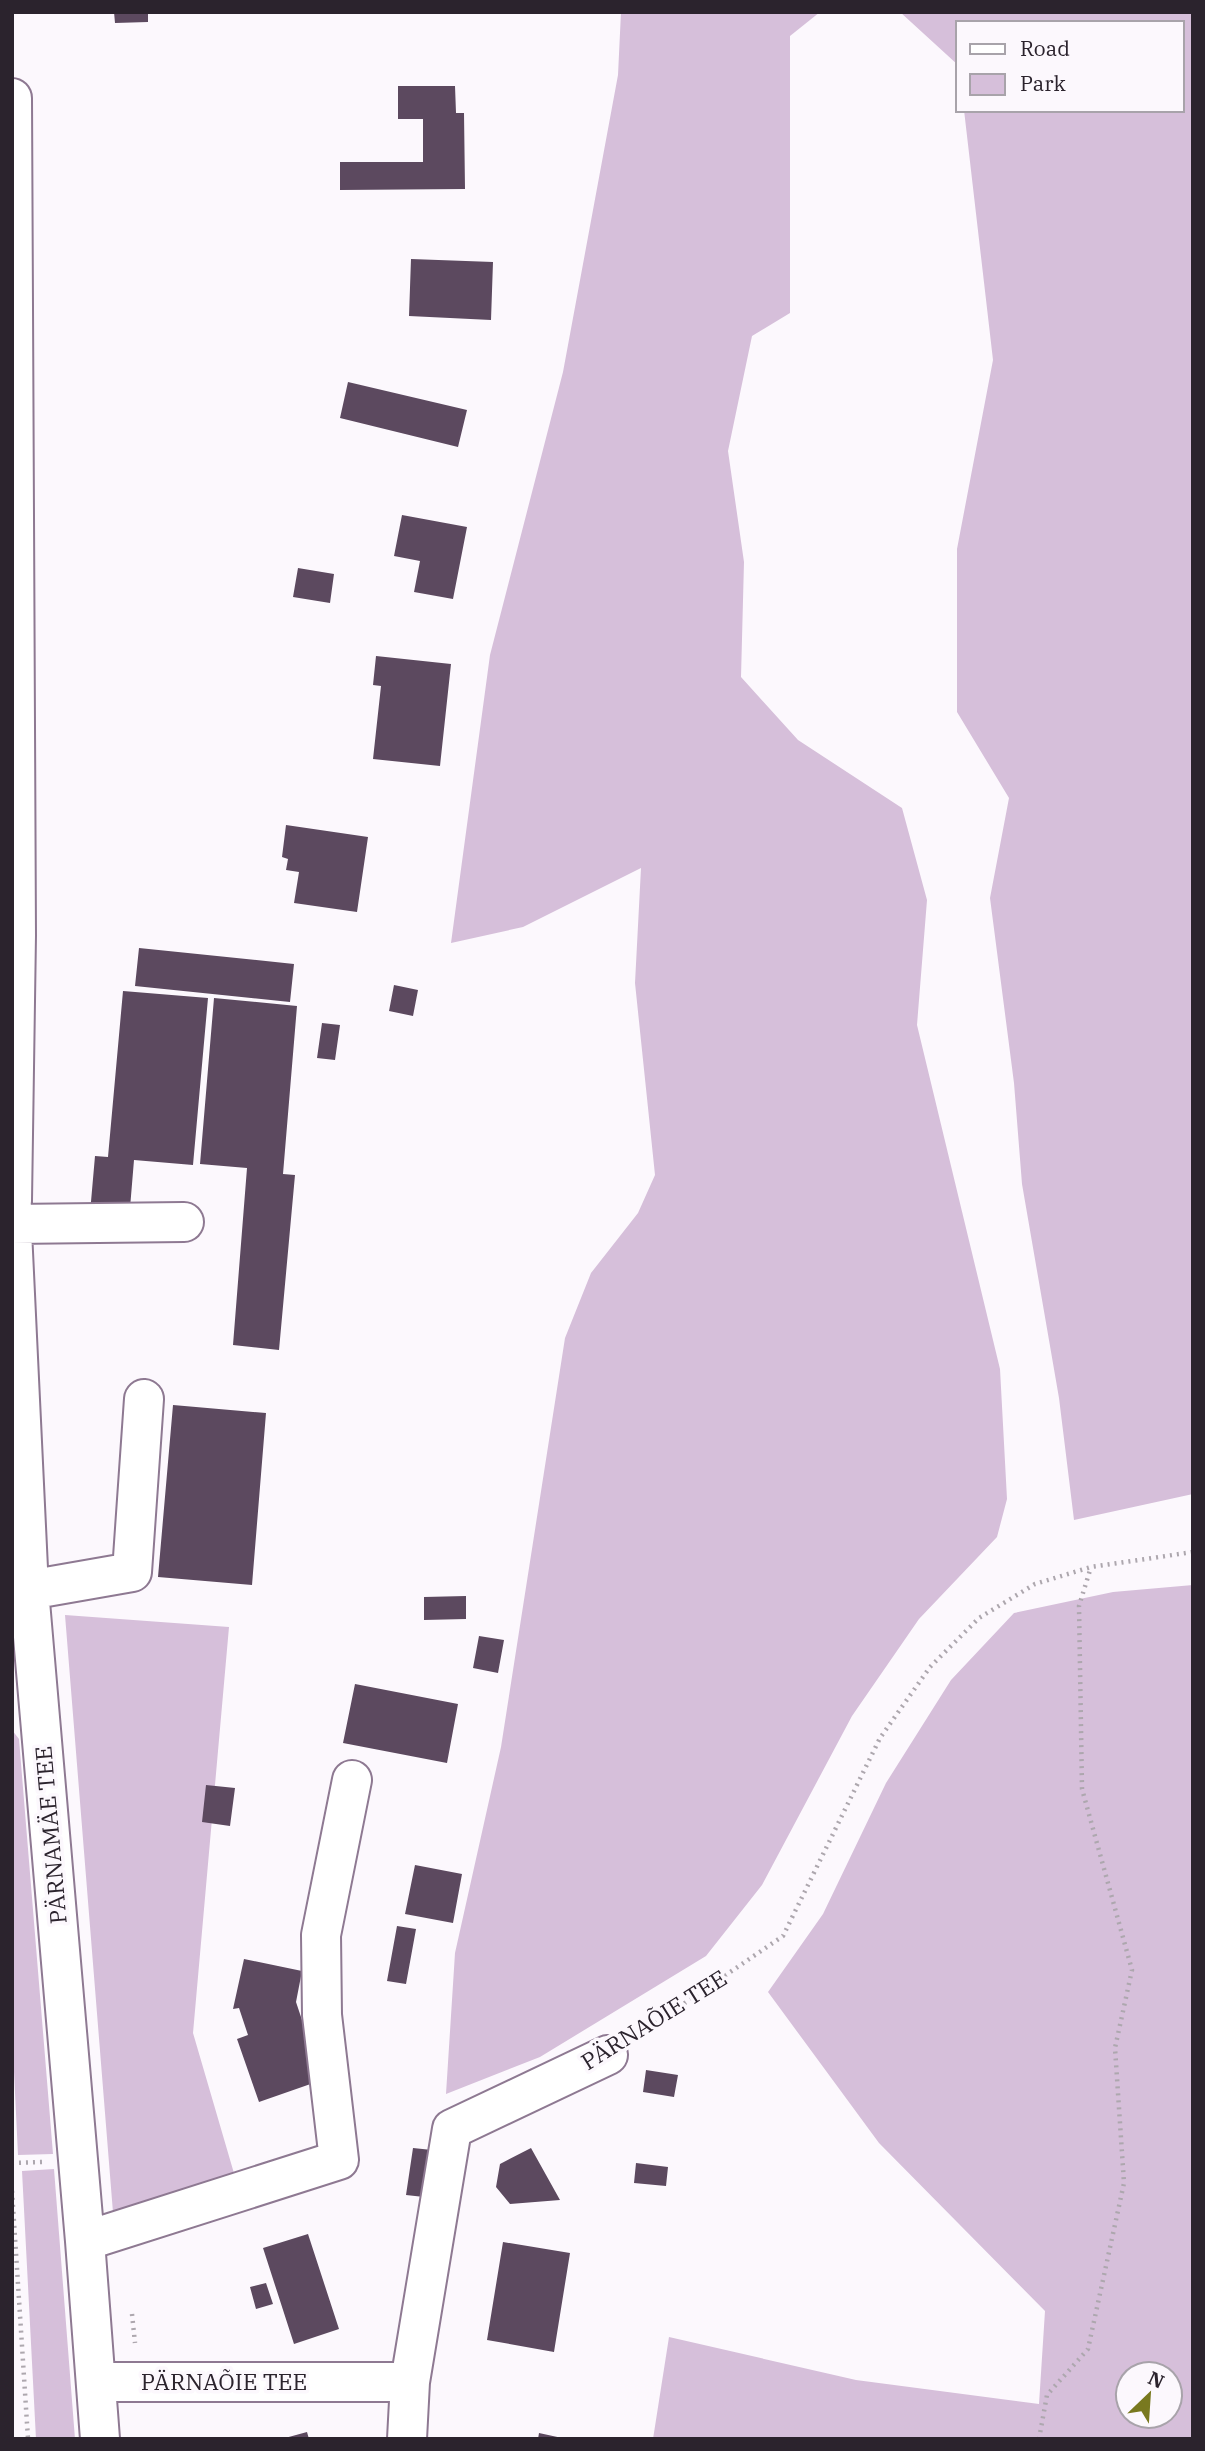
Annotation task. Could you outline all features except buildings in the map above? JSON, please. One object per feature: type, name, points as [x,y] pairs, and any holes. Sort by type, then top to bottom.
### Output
[{"type":"street","points":[[12,98],[12,1201]]},
{"type":"street","points":[[12,1224],[184,1222]]},
{"type":"street","name":"PÄRNAMÄE TEE","points":[[12,1231],[29,1590],[100,2439]]},
{"type":"street","points":[[29,1590],[132,1572],[144,1399]]},
{"type":"street","points":[[85,2241],[339,2160],[322,2015],[321,1935],[352,1780]]},
{"type":"street","name":"PÄRNAÕIE TEE","points":[[97,2382],[410,2382],[452,2129],[608,2055]]},
{"type":"street","points":[[407,2439],[410,2382]]},
{"type":"path","name":"PÄRNAÕIE TEE","points":[[608,2055],[783,1936],[880,1738],[930,1667],[979,1618],[1035,1584],[1091,1567],[1193,1552]]},
{"type":"path","points":[[1039,2439],[1047,2395],[1088,2348],[1124,2183],[1115,2048],[1132,1970],[1082,1789],[1079,1606],[1091,1567]]},
{"type":"path","points":[[12,2191],[28,2439]]},
{"type":"green space","points":[[621,12],[820,12],[790,36],[790,313],[752,336],[728,451],[744,562],[741,677],[798,740],[902,808],[927,900],[917,1025],[1000,1369],[1007,1499],[997,1537],[919,1619],[852,1716],[762,1885],[706,1956],[540,2057],[446,2094],[455,1953],[501,1747],[565,1338],[591,1273],[638,1213],[655,1175],[635,983],[641,868],[523,927],[451,943],[490,655],[563,372],[618,75]]},
{"type":"green space","points":[[900,12],[1193,12],[1193,1494],[1074,1520],[1059,1398],[1022,1184],[1014,1083],[990,898],[1009,798],[957,712],[957,549],[993,360],[964,112],[1184,112],[1184,21],[956,21],[956,63]]},
{"type":"green space","points":[[1193,1585],[1193,2439],[653,2439],[669,2337],[856,2380],[1039,2404],[1045,2311],[879,2143],[768,1992],[823,1914],[886,1783],[951,1680],[1014,1613],[1113,1592]]},
{"type":"green space","points":[[65,1615],[229,1627],[193,2033],[238,2187],[114,2225]]},
{"type":"green space","points":[[12,1730],[19,1739],[53,2154],[18,2155],[12,2030]]},
{"type":"green space","points":[[54,2169],[75,2439],[36,2439],[22,2171]]}]
